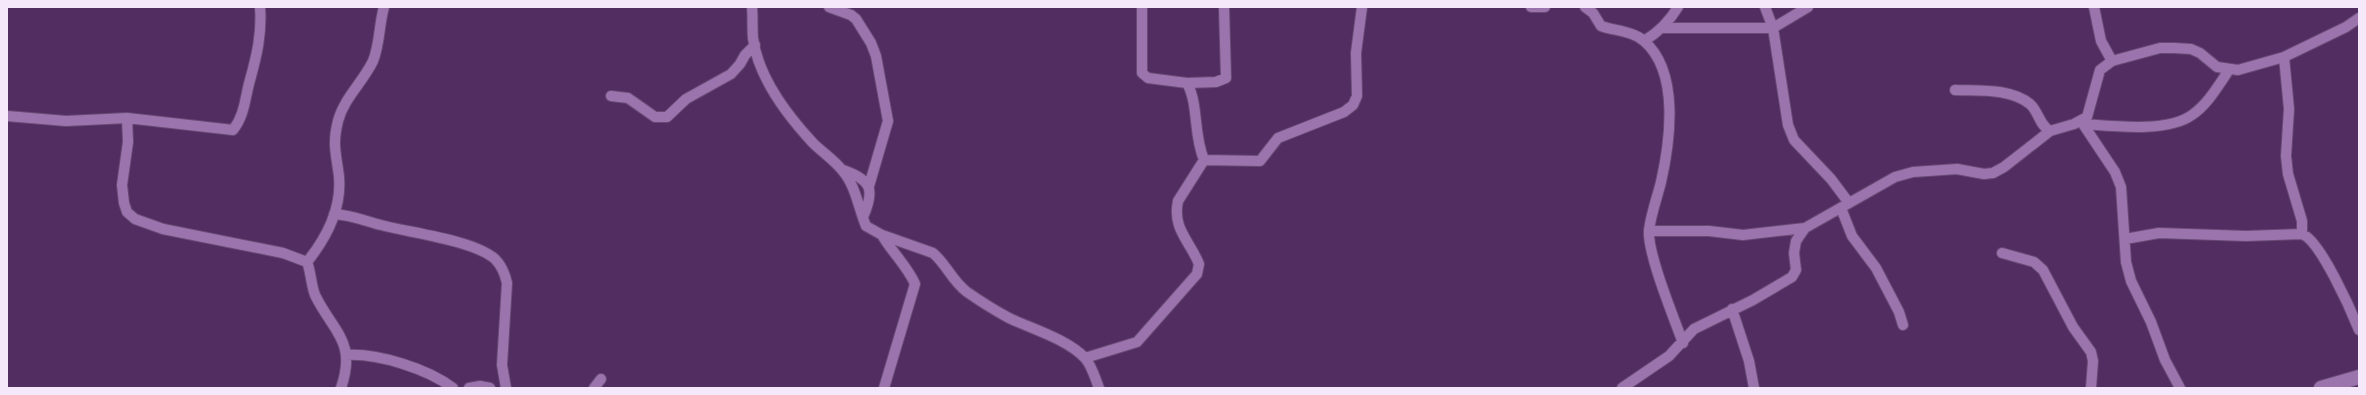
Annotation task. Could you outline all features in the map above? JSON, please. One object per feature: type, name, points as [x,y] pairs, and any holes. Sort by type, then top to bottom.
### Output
[{"type":"main road","points":[[2321,388],[2359,377]]},
{"type":"street","points":[[7,116],[66,121],[127,118],[233,130],[240,119],[257,61],[262,26],[260,7]]},
{"type":"street","points":[[307,262],[320,246],[338,202],[339,184],[333,146],[338,121],[343,106],[372,62],[384,7]]},
{"type":"street","points":[[760,7],[753,12],[755,46],[761,68],[780,100],[813,142],[843,170],[863,179],[869,186],[871,194],[863,217]]},
{"type":"street","points":[[829,7],[851,15],[856,19],[871,43],[876,56],[888,120],[869,186]]},
{"type":"street","points":[[1142,7],[1142,73],[1148,78],[1187,83],[1222,81],[1226,78],[1224,7]]},
{"type":"street","points":[[1204,160],[1260,161],[1278,138],[1344,112],[1353,105],[1357,96],[1357,38],[1362,7]]},
{"type":"street","points":[[1531,7],[1545,7]]},
{"type":"street","points":[[1587,7],[1601,26],[1626,33],[1644,41],[1659,62],[1665,77],[1671,114],[1666,157],[1649,231],[1664,290],[1683,343]]},
{"type":"street","points":[[1644,41],[1663,28],[1678,7]]},
{"type":"street","points":[[1765,7],[1773,28],[1788,126],[1794,140],[1831,179],[1845,205],[1852,236],[1876,268],[1899,312],[1903,325]]},
{"type":"street","points":[[1663,28],[1773,28],[1808,7]]},
{"type":"street","points":[[2094,7],[2102,41],[2112,61]]},
{"type":"street","points":[[2082,123],[2089,113],[2093,87],[2100,70],[2112,61],[2160,48],[2174,48],[2200,53],[2217,67],[2229,70],[2238,70],[2284,57],[2346,27],[2359,18]]},
{"type":"street","points":[[611,96],[628,98],[655,117],[667,117],[686,99],[731,74],[755,46]]},
{"type":"street","points":[[2284,57],[2289,110],[2286,156],[2288,174],[2302,221],[2302,234]]},
{"type":"street","points":[[1649,231],[1709,231],[1743,235],[1805,228],[1888,179],[1913,172],[1957,169],[1984,174],[1993,173],[2016,159],[2037,139],[2050,131],[2082,123],[2127,126],[2182,121],[2204,104],[2229,70]]},
{"type":"street","points":[[1187,83],[1194,101],[1198,146],[1204,160]]},
{"type":"street","points":[[1955,90],[1987,91],[2018,98],[2031,105],[2044,128],[2050,131]]},
{"type":"street","points":[[127,118],[128,142],[122,185],[127,212],[135,219],[164,229],[283,254],[307,262]]},
{"type":"street","points":[[2082,123],[2115,172],[2121,187],[2126,262],[2130,281],[2151,322],[2165,360],[2180,388]]},
{"type":"street","points":[[1085,358],[1138,342],[1197,274],[1199,264],[1182,235],[1177,207],[1178,201],[1204,160]]},
{"type":"street","points":[[843,170],[859,201],[866,226],[882,236],[933,253],[940,259],[950,277],[966,291],[1009,318],[1052,337],[1085,358],[1099,388]]},
{"type":"street","points":[[334,214],[358,217],[381,225],[440,238],[481,252],[494,259],[505,273],[507,283],[502,364],[506,388]]},
{"type":"street","points":[[1622,388],[1669,356],[1683,343],[1694,329],[1759,297],[1792,277],[1796,270],[1794,253],[1796,241],[1805,228]]},
{"type":"street","points":[[2125,239],[2159,233],[2246,236],[2302,234],[2313,241],[2326,262],[2359,330]]},
{"type":"street","points":[[882,236],[893,253],[912,276],[915,284],[884,388]]},
{"type":"street","points":[[2002,254],[2034,262],[2044,270],[2073,327],[2092,352],[2093,361],[2091,388]]},
{"type":"street","points":[[307,262],[315,294],[343,339],[346,355],[341,388]]},
{"type":"street","points":[[1732,309],[1749,361],[1754,388]]},
{"type":"street","points":[[346,355],[357,354],[422,371],[453,388]]},
{"type":"street","points":[[594,388],[601,379]]},
{"type":"street","points":[[469,388],[480,386],[490,388]]}]
